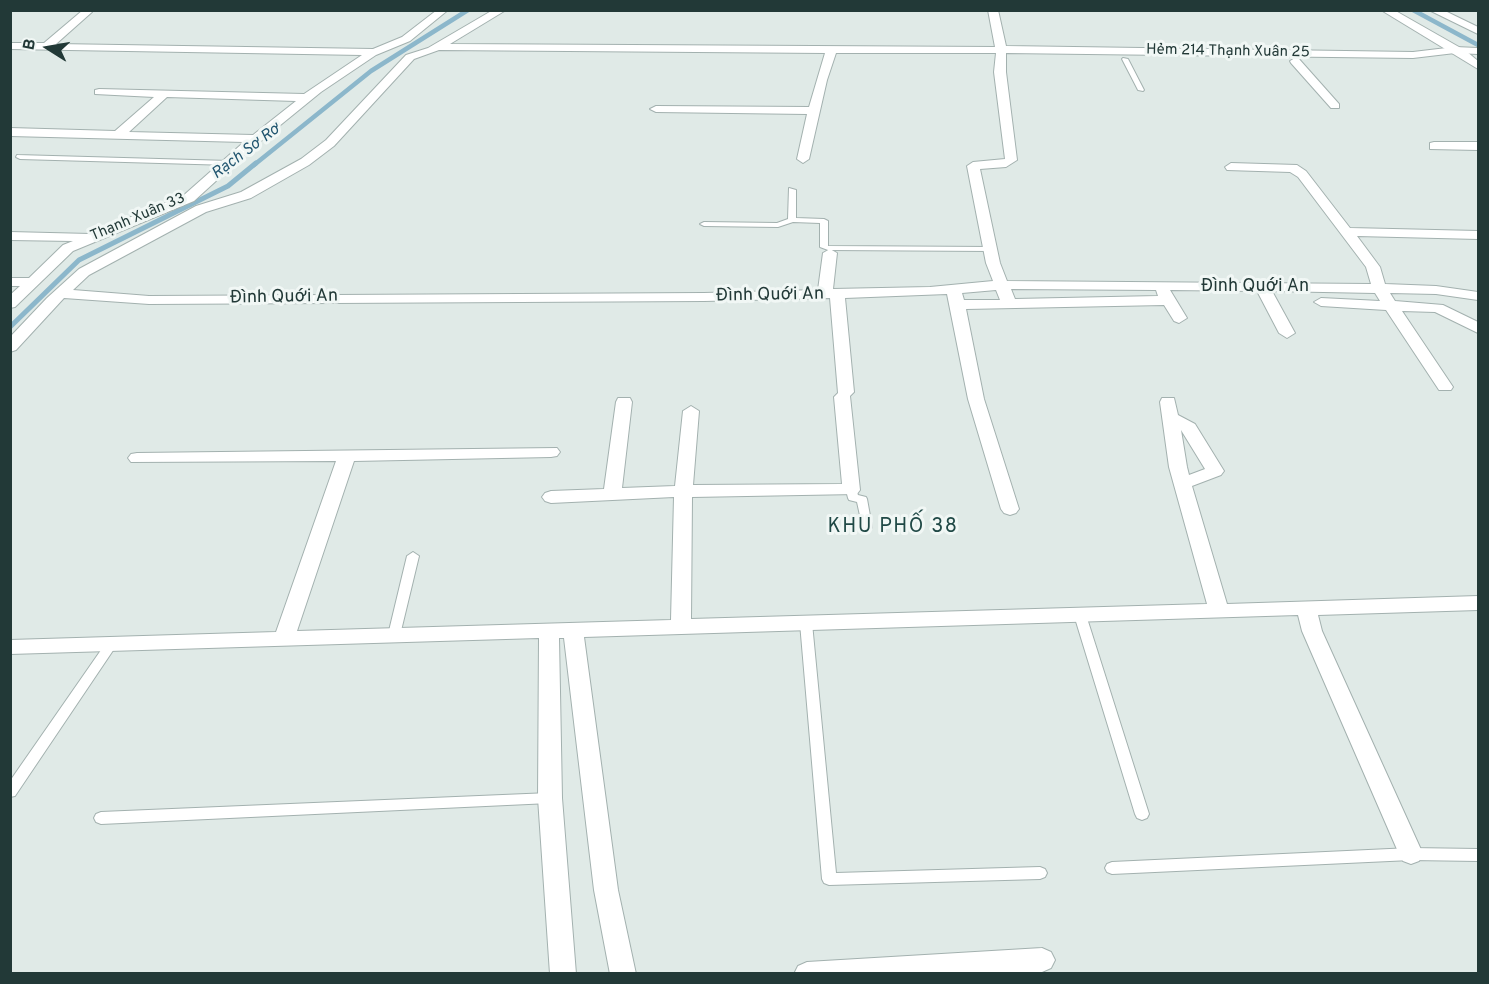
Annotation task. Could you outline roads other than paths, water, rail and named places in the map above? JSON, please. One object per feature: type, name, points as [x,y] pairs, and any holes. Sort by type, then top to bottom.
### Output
[{"type":"street","name":"Thạnh Xuân 33","points":[[10,304],[68,248],[189,198],[256,139],[307,99],[377,52],[406,39],[443,10]]},
{"type":"street","points":[[10,347],[60,293],[84,272],[201,209],[246,195],[305,162],[330,143],[410,57],[437,46],[501,10]]},
{"type":"street","points":[[993,10],[1001,54],[1011,160],[1006,163],[973,166],[990,249],[1009,304]]},
{"type":"street","points":[[1386,10],[1461,51],[1477,64]]},
{"type":"street","points":[[1434,10],[1479,31]]},
{"type":"street","points":[[46,47],[87,12]]},
{"type":"street","points":[[10,46],[416,54]]},
{"type":"street","points":[[437,46],[832,49],[1125,59],[1477,64]]},
{"type":"street","points":[[803,159],[832,49]]},
{"type":"street","name":"Hẻm 214 Thạnh Xuân 25","points":[[1001,54],[1413,55],[1479,51]]},
{"type":"street","points":[[1295,61],[1335,106]]},
{"type":"street","points":[[99,92],[307,99]]},
{"type":"street","points":[[119,134],[164,94]]},
{"type":"street","points":[[656,109],[814,111]]},
{"type":"street","points":[[10,132],[256,139]]},
{"type":"street","points":[[1434,146],[1479,146]]},
{"type":"street","points":[[1231,167],[1297,170],[1373,267],[1379,288],[1445,387]]},
{"type":"street","points":[[1345,232],[1479,235]]},
{"type":"street","points":[[10,236],[91,237]]},
{"type":"street","points":[[551,497],[683,492],[851,490],[844,395],[831,295],[830,253]]},
{"type":"street","points":[[10,282],[33,282]]},
{"type":"street","name":"Đình Quới An","points":[[60,293],[149,300],[831,295],[1002,285],[1164,293],[1262,286],[1379,288],[1436,290],[1479,296]]},
{"type":"street","points":[[1262,286],[1287,333]]},
{"type":"street","points":[[953,289],[976,399],[1010,508]]},
{"type":"street","points":[[958,305],[1009,304],[1164,293],[1179,318]]},
{"type":"street","points":[[1321,302],[1438,308],[1479,328]]},
{"type":"street","points":[[612,494],[624,402]]},
{"type":"street","points":[[1182,484],[1215,471],[1189,428],[1169,409],[1182,484],[1219,611]]},
{"type":"street","points":[[681,627],[683,492],[691,411]]},
{"type":"street","points":[[137,458],[551,452]]},
{"type":"street","points":[[284,638],[347,456]]},
{"type":"street","points":[[10,647],[1479,603]]},
{"type":"street","points":[[1306,609],[1312,632],[1411,854]]},
{"type":"street","points":[[549,630],[550,798],[563,974]]},
{"type":"street","points":[[573,630],[606,890],[623,974]]},
{"type":"street","points":[[807,974],[1042,960]]},
{"type":"lane","points":[[1125,59],[1141,90]]},
{"type":"lane","points":[[20,158],[230,163]]},
{"type":"lane","points":[[792,190],[792,220]]},
{"type":"lane","points":[[704,224],[778,225],[792,220],[825,221],[824,247],[828,248],[990,249]]},
{"type":"lane","points":[[851,490],[853,498],[862,499],[867,527]]},
{"type":"lane","points":[[394,635],[413,556]]},
{"type":"lane","points":[[1080,615],[1142,814]]},
{"type":"lane","points":[[806,623],[829,879],[1040,873]]},
{"type":"lane","points":[[10,792],[112,644]]},
{"type":"lane","points":[[101,818],[550,798]]},
{"type":"lane","points":[[1112,868],[1411,854],[1479,855]]},
{"type":"waterway","name":"Rạch Sơ Rơ","points":[[254,165],[371,71],[468,10]]},
{"type":"waterway","points":[[1413,10],[1478,45]]},
{"type":"waterway","name":"Rạch Sơ Rơ","points":[[10,327],[79,260],[228,186],[256,163]]},
{"type":"district","name":"KHU PHỐ 38","points":[[893,528]]}]
